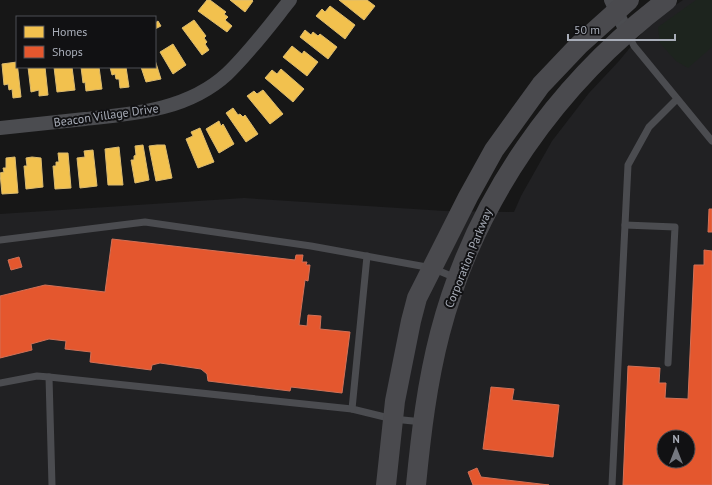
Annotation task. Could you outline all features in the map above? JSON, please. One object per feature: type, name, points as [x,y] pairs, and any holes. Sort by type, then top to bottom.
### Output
[{"type":"main road","name":"Corporation Parkway","points":[[416,485],[428,385],[440,333],[458,279],[486,212],[527,144],[576,82],[627,33],[667,0]]},
{"type":"main road","name":"Corporation Parkway","points":[[386,485],[399,375],[417,298],[468,197],[509,128],[560,65],[619,4]]},
{"type":"street","name":"Beacon Village Drive","points":[[0,128],[152,111],[183,101],[207,89],[227,74],[290,0]]},
{"type":"street","points":[[619,4],[627,33]]},
{"type":"lane","points":[[627,33],[634,46],[712,141]]},
{"type":"lane","points":[[612,485],[628,165],[649,126],[677,99]]},
{"type":"lane","points":[[0,240],[145,222],[306,245],[367,256],[432,268],[458,279]]},
{"type":"lane","points":[[625,225],[675,227],[668,363]]},
{"type":"lane","points":[[352,410],[367,256]]},
{"type":"lane","points":[[0,383],[37,376],[50,377],[352,410],[393,419],[424,422]]},
{"type":"lane","points":[[50,377],[52,485]]},
{"type":"shaded area","points":[[683,0],[712,0],[712,485],[0,485],[0,214],[244,198],[445,211],[514,212],[521,196],[552,141],[589,93],[619,61],[652,21]]},
{"type":"shaded area","points":[[696,0],[712,0],[712,47],[688,68],[676,61],[660,43],[658,27]]},
{"type":"building: Homes","points":[[207,0],[210,0],[226,12],[224,14],[228,17],[225,20],[232,26],[227,32],[198,11]]},
{"type":"building: Homes","points":[[230,0],[252,0],[253,1],[245,12]]},
{"type":"building: Homes","points":[[339,0],[367,0],[375,6],[364,20]]},
{"type":"building: Homes","points":[[330,6],[355,25],[345,39],[316,16],[322,9],[325,12]]},
{"type":"building: Homes","points":[[194,20],[206,36],[204,38],[207,42],[205,44],[209,50],[202,55],[182,28]]},
{"type":"building: Homes","points":[[158,21],[161,26],[156,28],[156,22]]},
{"type":"building: Homes","points":[[305,30],[311,35],[313,32],[318,36],[320,34],[337,47],[328,59],[300,37]]},
{"type":"building: Homes","points":[[173,44],[186,65],[173,74],[160,52]]},
{"type":"building: Homes","points":[[292,46],[302,54],[304,51],[318,62],[307,76],[283,57]]},
{"type":"building: Homes","points":[[16,62],[21,97],[13,98],[12,89],[9,90],[8,84],[4,85],[2,64]]},
{"type":"building: Homes","points":[[156,63],[161,79],[146,82],[141,68],[156,68]]},
{"type":"building: Homes","points":[[28,68],[45,68],[48,95],[39,96],[39,90],[31,92]]},
{"type":"building: Homes","points":[[54,68],[72,68],[75,90],[57,92]]},
{"type":"building: Homes","points":[[81,68],[99,68],[102,89],[86,91],[85,82],[83,83]]},
{"type":"building: Homes","points":[[110,68],[126,68],[129,87],[120,88],[119,79],[116,79],[115,74],[112,75]]},
{"type":"building: Homes","points":[[281,69],[304,89],[293,102],[265,78],[272,70],[277,74]]},
{"type":"building: Homes","points":[[263,90],[283,114],[270,124],[247,96],[254,91],[257,94]]},
{"type":"building: Homes","points":[[233,108],[238,115],[240,114],[243,117],[245,115],[258,134],[246,142],[226,113]]},
{"type":"building: Homes","points":[[219,121],[221,126],[223,124],[234,144],[219,153],[206,129]]},
{"type":"building: Homes","points":[[200,128],[214,162],[198,168],[186,139],[193,136],[191,132]]},
{"type":"building: Homes","points":[[143,145],[149,180],[135,183],[131,160],[134,160],[134,156],[136,155],[135,146]]},
{"type":"building: Homes","points":[[165,145],[172,178],[156,181],[149,146]]},
{"type":"building: Homes","points":[[119,147],[123,185],[108,185],[105,149]]},
{"type":"building: Homes","points":[[93,150],[97,186],[80,188],[77,158],[85,157],[84,151]]},
{"type":"building: Homes","points":[[58,153],[68,153],[71,188],[55,189],[53,166],[56,166],[56,162],[59,162]]},
{"type":"building: Homes","points":[[15,157],[18,193],[2,194],[0,173],[4,172],[3,168],[6,168],[6,158]]},
{"type":"building: Homes","points":[[26,158],[41,158],[43,187],[26,189],[24,166],[27,166]]},
{"type":"building: Shops","points":[[709,209],[712,209],[712,232],[708,232]]},
{"type":"building: Shops","points":[[112,239],[295,260],[296,255],[303,255],[302,262],[307,262],[306,265],[310,265],[308,281],[305,280],[299,325],[307,326],[308,315],[321,316],[320,329],[350,332],[342,393],[291,387],[290,391],[208,381],[207,374],[201,369],[160,363],[152,365],[151,370],[90,362],[91,352],[65,349],[66,341],[49,339],[31,344],[32,350],[0,358],[0,296],[45,285],[105,292]]},
{"type":"building: Shops","points":[[704,250],[712,251],[712,485],[623,485],[628,366],[660,368],[659,383],[666,383],[665,398],[688,399],[694,265],[704,265]]},
{"type":"building: Shops","points":[[19,257],[22,267],[11,270],[8,260]]},
{"type":"building: Shops","points":[[491,387],[514,389],[512,400],[559,405],[553,457],[483,449]]},
{"type":"building: Shops","points":[[477,468],[481,477],[549,485],[473,485],[468,472]]}]
